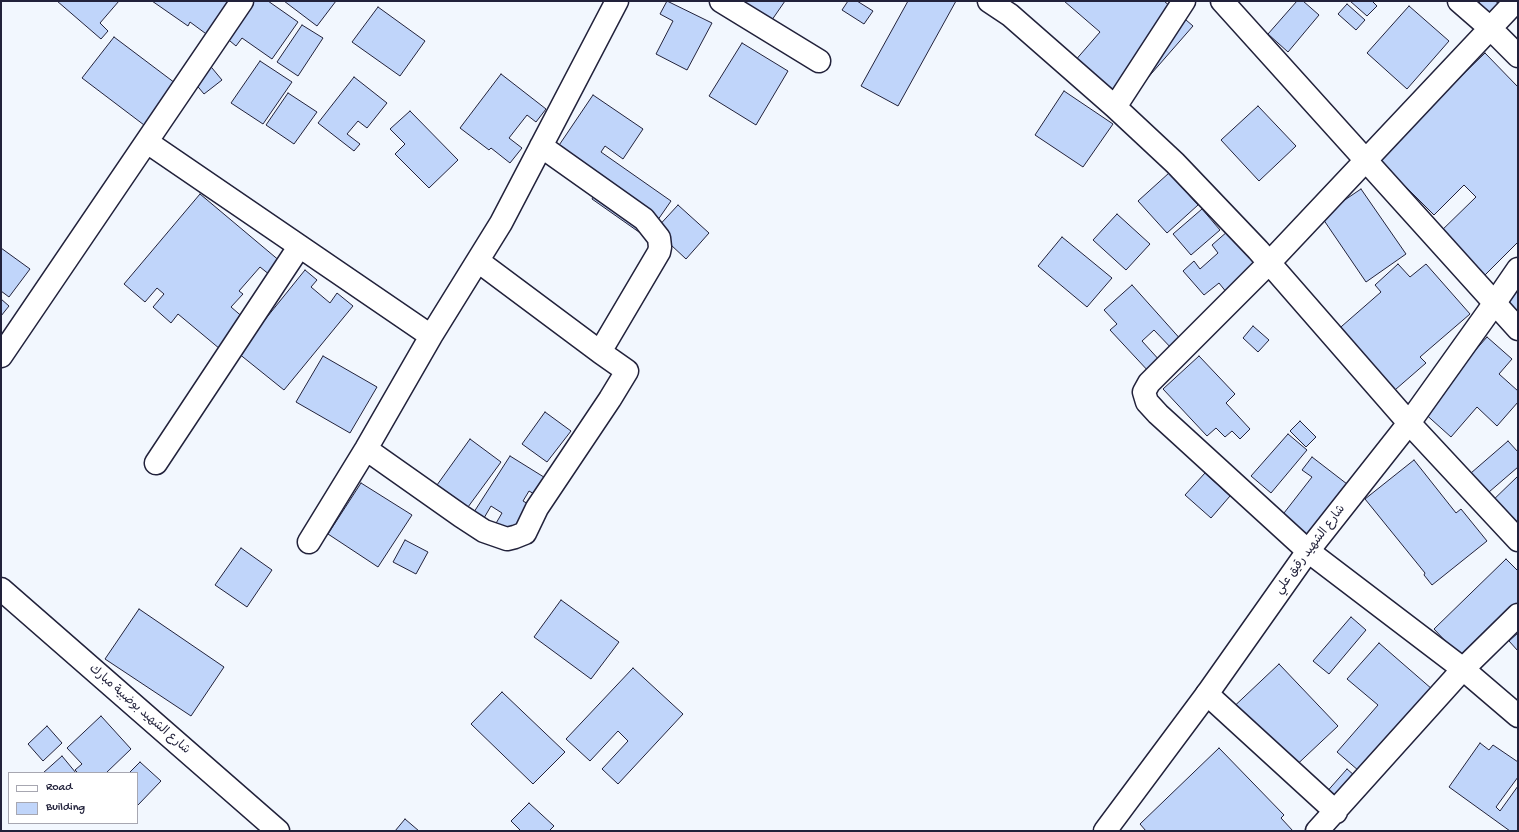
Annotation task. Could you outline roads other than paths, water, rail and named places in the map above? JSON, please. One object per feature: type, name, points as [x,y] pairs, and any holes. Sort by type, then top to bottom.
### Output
[{"type":"street","points":[[1,356],[242,1]]},
{"type":"street","points":[[309,542],[366,449],[430,336],[501,223],[617,1]]},
{"type":"street","points":[[721,1],[819,61]]},
{"type":"street","points":[[990,1],[1010,15],[1115,107],[1175,163],[1269,263],[1409,424],[1518,540]]},
{"type":"street","points":[[1115,107],[1184,1]]},
{"type":"street","points":[[1222,1],[1518,329]]},
{"type":"street","points":[[1459,1],[1490,28],[1518,56]]},
{"type":"street","points":[[1516,1],[1269,263],[1149,383],[1144,392],[1147,402],[1158,414],[1308,551],[1463,669],[1518,716]]},
{"type":"street","points":[[147,142],[299,248],[430,336]]},
{"type":"street","points":[[541,146],[644,219],[655,232],[660,242],[659,252],[600,352]]},
{"type":"street","points":[[156,463],[299,248]]},
{"type":"street","points":[[366,449],[484,531],[507,539],[515,537],[525,532],[537,508],[627,371],[478,261]]},
{"type":"street","name":"شارع الشهيد رقيق علي","points":[[1105,831],[1207,694],[1308,551],[1409,424],[1518,268]]},
{"type":"street","name":"شارع الشهيد بوضبية مبارك","points":[[1,589],[278,831]]},
{"type":"street","points":[[1317,831],[1336,812],[1463,669],[1518,615]]},
{"type":"street","points":[[1207,694],[1336,812]]}]
